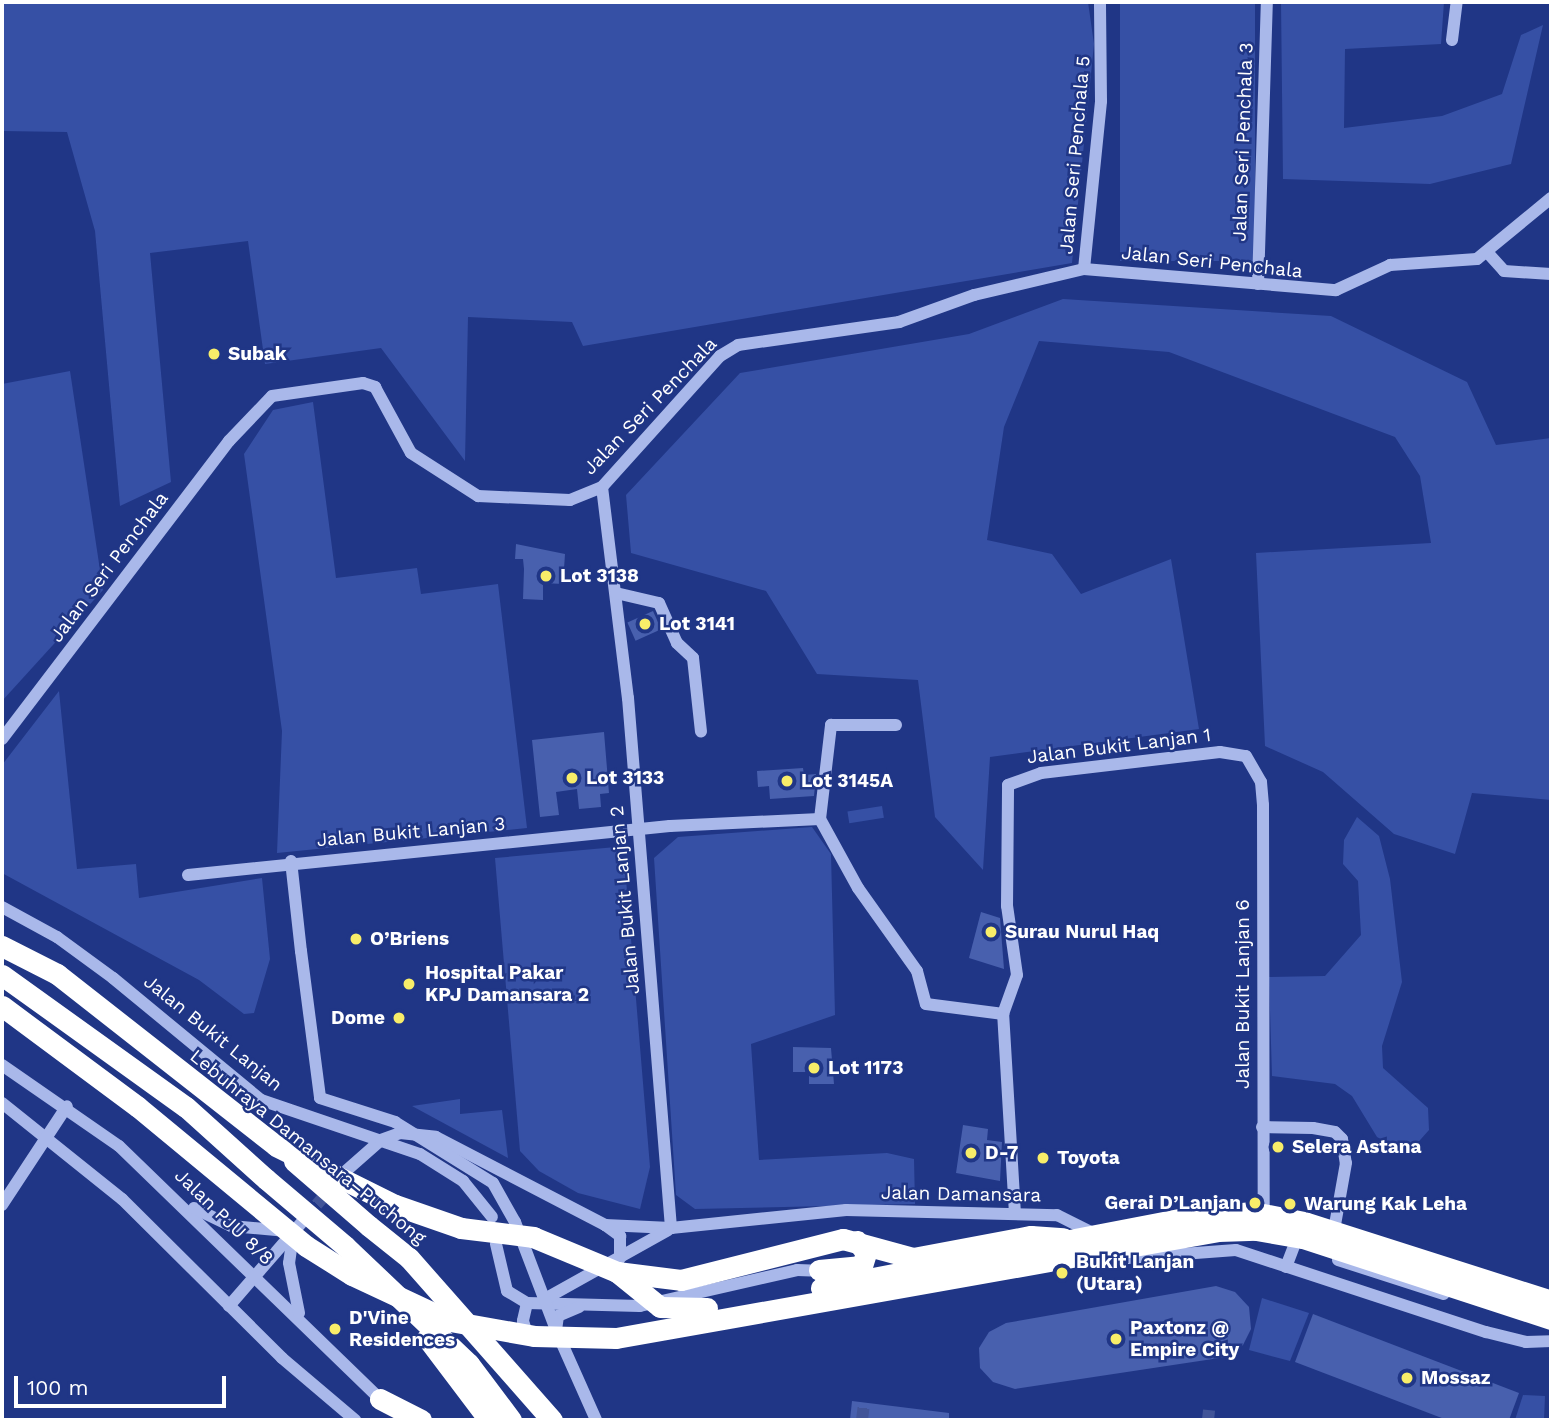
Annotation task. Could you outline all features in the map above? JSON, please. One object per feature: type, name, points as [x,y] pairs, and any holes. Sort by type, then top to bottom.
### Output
[{"type":"highway","name":"Lebuhraya Damansara–Puchong","points":[[2,946],[57,974],[276,1146],[409,1258],[552,1420]]},
{"type":"highway","points":[[2,975],[186,1107],[345,1246],[469,1364],[511,1420]]},
{"type":"highway","points":[[2,1006],[138,1107],[306,1247],[352,1275],[450,1321],[534,1336],[615,1338],[1217,1231],[1256,1230],[1304,1238],[1551,1319]]},
{"type":"highway","points":[[276,1146],[396,1205],[461,1228],[533,1237],[618,1265],[681,1280],[819,1241],[857,1241],[913,1258],[1031,1236],[1111,1242]]},
{"type":"highway","points":[[618,1265],[640,1295],[683,1312],[1185,1218],[1253,1212],[1304,1223],[1551,1301]]},
{"type":"highway","points":[[818,1270],[862,1266],[866,1253],[857,1241]]},
{"type":"highway","points":[[393,1292],[489,1420]]},
{"type":"highway","points":[[380,1399],[421,1420]]},
{"type":"street","name":"Jalan Seri Penchala 5","points":[[1084,269],[1101,101],[1100,2]]},
{"type":"street","name":"Jalan Seri Penchala 3","points":[[1258,284],[1267,2]]},
{"type":"street","points":[[1452,40],[1457,2]]},
{"type":"street","name":"Jalan Seri Penchala","points":[[2,739],[229,441],[272,396],[363,383],[375,387],[411,453],[478,496],[570,500],[602,486],[720,356],[738,345],[899,322],[974,295],[1084,269],[1336,290],[1390,265],[1469,261],[1487,252],[1551,198]]},
{"type":"street","points":[[1487,252],[1504,271],[1551,274]]},
{"type":"street","name":"Jalan Bukit Lanjan 2","points":[[602,486],[616,593],[639,831],[671,1228]]},
{"type":"street","points":[[616,593],[659,603],[677,643],[693,658],[701,732]]},
{"type":"street","points":[[896,725],[831,725],[820,818],[858,888],[911,958],[926,1004],[1003,1014],[1015,1214]]},
{"type":"street","name":"Jalan Bukit Lanjan 1","points":[[1003,1014],[1017,975],[1007,906],[1005,794],[1013,779],[1041,772],[1166,756],[1220,752],[1246,756]]},
{"type":"street","name":"Jalan Bukit Lanjan 6","points":[[1246,756],[1261,782],[1265,837],[1262,1127],[1265,1236]]},
{"type":"street","points":[[639,831],[820,818]]},
{"type":"street","name":"Jalan Bukit Lanjan 3","points":[[188,875],[291,862],[639,831]]},
{"type":"street","points":[[291,862],[320,1098],[395,1122],[493,1183],[515,1222],[556,1330],[596,1420]]},
{"type":"street","name":"Jalan Bukit Lanjan","points":[[2,907],[57,937],[113,978],[261,1100],[381,1140],[400,1133],[436,1137],[605,1225]]},
{"type":"street","name":"Jalan PJU 8/8","points":[[2,1065],[67,1106],[184,1204],[401,1420]]},
{"type":"street","points":[[2,1103],[122,1199],[229,1306],[355,1420]]},
{"type":"street","points":[[2,1205],[67,1106]]},
{"type":"street","points":[[1262,1127],[1313,1128],[1335,1132],[1342,1139],[1346,1163],[1329,1257]]},
{"type":"street","points":[[347,1170],[381,1140],[420,1154],[463,1181],[492,1217]]},
{"type":"street","points":[[463,1181],[469,1172],[494,1167]]},
{"type":"street","points":[[184,1204],[231,1226],[298,1226]]},
{"type":"street","name":"Jalan Damansara","points":[[605,1225],[671,1228],[846,1210],[1058,1215],[1111,1242]]},
{"type":"street","points":[[605,1225],[620,1236],[618,1265]]},
{"type":"street","points":[[229,1306],[298,1226]]},
{"type":"street","points":[[298,1226],[289,1263],[300,1317]]},
{"type":"street","points":[[529,1340],[523,1321],[533,1302],[618,1265],[671,1228]]},
{"type":"street","points":[[1111,1242],[1169,1235],[1265,1236],[1457,1297],[1551,1312]]},
{"type":"street","points":[[496,1244],[507,1291],[533,1302],[640,1306],[818,1270],[902,1279],[1148,1255],[1236,1250],[1486,1332],[1526,1342],[1551,1340]]},
{"type":"street","points":[[1286,1267],[1294,1246]]},
{"type":"street","points":[[556,1330],[566,1308],[589,1309]]},
{"type":"shaded area","points":[[2,2],[1088,2],[1094,44],[1072,263],[583,346],[572,322],[468,317],[465,461],[381,348],[265,364],[248,241],[150,253],[171,482],[120,506],[95,231],[67,132],[2,131]]},
{"type":"shaded area","points":[[1120,2],[1255,2],[1255,261],[1120,261]]},
{"type":"shaded area","points":[[1281,2],[1444,2],[1441,44],[1345,49],[1344,128],[1442,116],[1502,94],[1521,35],[1543,25],[1511,164],[1430,184],[1283,179]]},
{"type":"shaded area","points":[[1063,299],[1331,316],[1467,382],[1496,445],[1551,438],[1551,800],[1472,793],[1455,854],[1394,834],[1323,772],[1265,746],[1256,553],[1431,543],[1420,476],[1395,437],[1169,352],[1039,341],[1004,427],[987,540],[1052,554],[1081,594],[1171,559],[1199,729],[990,757],[983,870],[935,817],[918,680],[817,674],[766,591],[631,553],[626,495],[740,373],[969,334]]},
{"type":"shaded area","points":[[70,371],[103,590],[2,701],[2,384]]},
{"type":"shaded area","points":[[313,402],[336,578],[417,568],[421,594],[498,584],[527,828],[277,853],[282,731],[244,454],[273,410]]},
{"type":"shaded area","points":[[59,691],[77,869],[136,864],[139,898],[262,878],[270,959],[254,1013],[244,1014],[199,980],[2,873],[2,765]]},
{"type":"shaded area","points":[[882,806],[884,818],[849,823],[847,811]]},
{"type":"shaded area","points":[[1357,817],[1379,836],[1390,879],[1402,982],[1382,1046],[1383,1068],[1428,1108],[1429,1130],[1413,1148],[1401,1150],[1377,1137],[1352,1096],[1335,1084],[1272,1076],[1269,977],[1325,976],[1361,935],[1358,881],[1343,864],[1344,840]]},
{"type":"shaded area","points":[[812,827],[831,854],[835,1015],[751,1044],[759,1160],[887,1153],[914,1159],[915,1204],[695,1209],[676,1195],[654,858],[678,837]]},
{"type":"shaded area","points":[[616,847],[624,855],[650,1167],[640,1209],[578,1193],[539,1171],[520,1151],[495,858]]},
{"type":"shaded area","points":[[460,1099],[460,1114],[502,1110],[508,1158],[412,1106]]},
{"type":"shaded area","points":[[1262,1298],[1309,1313],[1290,1361],[1249,1350]]},
{"type":"shaded area","points":[[1523,1395],[1545,1396],[1544,1420],[1515,1420]]},
{"type":"building","name":"Lot 3138","points":[[516,544],[565,554],[563,584],[543,583],[543,600],[523,599],[523,559],[515,559]]},
{"type":"building","name":"Lot 3141","points":[[653,611],[661,629],[636,641],[627,622]]},
{"type":"building","name":"Lot 3133","points":[[604,732],[609,793],[600,794],[601,807],[579,809],[577,789],[556,792],[559,815],[540,817],[532,740]]},
{"type":"building","name":"Lot 3145A","points":[[803,768],[804,775],[816,774],[814,796],[770,799],[769,786],[758,787],[757,771]]},
{"type":"building","name":"Surau Nurul Haq","points":[[981,912],[1000,918],[1004,969],[969,958]]},
{"type":"building","name":"Lot 1173","points":[[793,1047],[831,1048],[834,1084],[809,1084],[809,1072],[793,1072]]},
{"type":"building","name":"D-7","points":[[963,1125],[988,1129],[987,1140],[1002,1142],[1000,1181],[956,1173]]},
{"type":"building","name":"Paxtonz @ Empire City","points":[[1216,1286],[1235,1292],[1249,1307],[1251,1329],[1243,1345],[1226,1357],[1015,1389],[993,1382],[980,1368],[979,1348],[989,1332],[1006,1323]]},
{"type":"building","name":"Mossaz","points":[[1313,1314],[1519,1393],[1509,1420],[1447,1420],[1295,1362]]},
{"type":"building","points":[[852,1401],[949,1413],[949,1420],[850,1420]]},
{"type":"tunnel","points":[[305,1218],[332,1187]]},
{"type":"tunnel","points":[[862,1420],[864,1403]]},
{"type":"tunnel","points":[[1208,1420],[1209,1410]]},
{"type":"place","name":"Subak","points":[[214,354]]},
{"type":"place","name":"Lot 3138","points":[[546,576]]},
{"type":"place","name":"Lot 3141","points":[[645,624]]},
{"type":"place","name":"Lot 3133","points":[[572,778]]},
{"type":"place","name":"Lot 3145A","points":[[787,781]]},
{"type":"place","name":"Surau Nurul Haq","points":[[991,932]]},
{"type":"place","name":"O’Briens","points":[[356,939]]},
{"type":"place","name":"Hospital Pakar KPJ Damansara 2","points":[[409,984]]},
{"type":"place","name":"Dome","points":[[399,1018]]},
{"type":"place","name":"Lot 1173","points":[[814,1068]]},
{"type":"place","name":"Selera Astana","points":[[1278,1147]]},
{"type":"place","name":"D-7","points":[[971,1153]]},
{"type":"place","name":"Toyota","points":[[1043,1158]]},
{"type":"place","name":"Gerai D’Lanjan","points":[[1255,1203]]},
{"type":"place","name":"Warung Kak Leha","points":[[1290,1204]]},
{"type":"place","name":"Bukit Lanjan (Utara)","points":[[1062,1273]]},
{"type":"place","name":"D'Vine Residences","points":[[335,1329]]},
{"type":"place","name":"Paxtonz @ Empire City","points":[[1116,1339]]},
{"type":"place","name":"Mossaz","points":[[1407,1378]]}]
